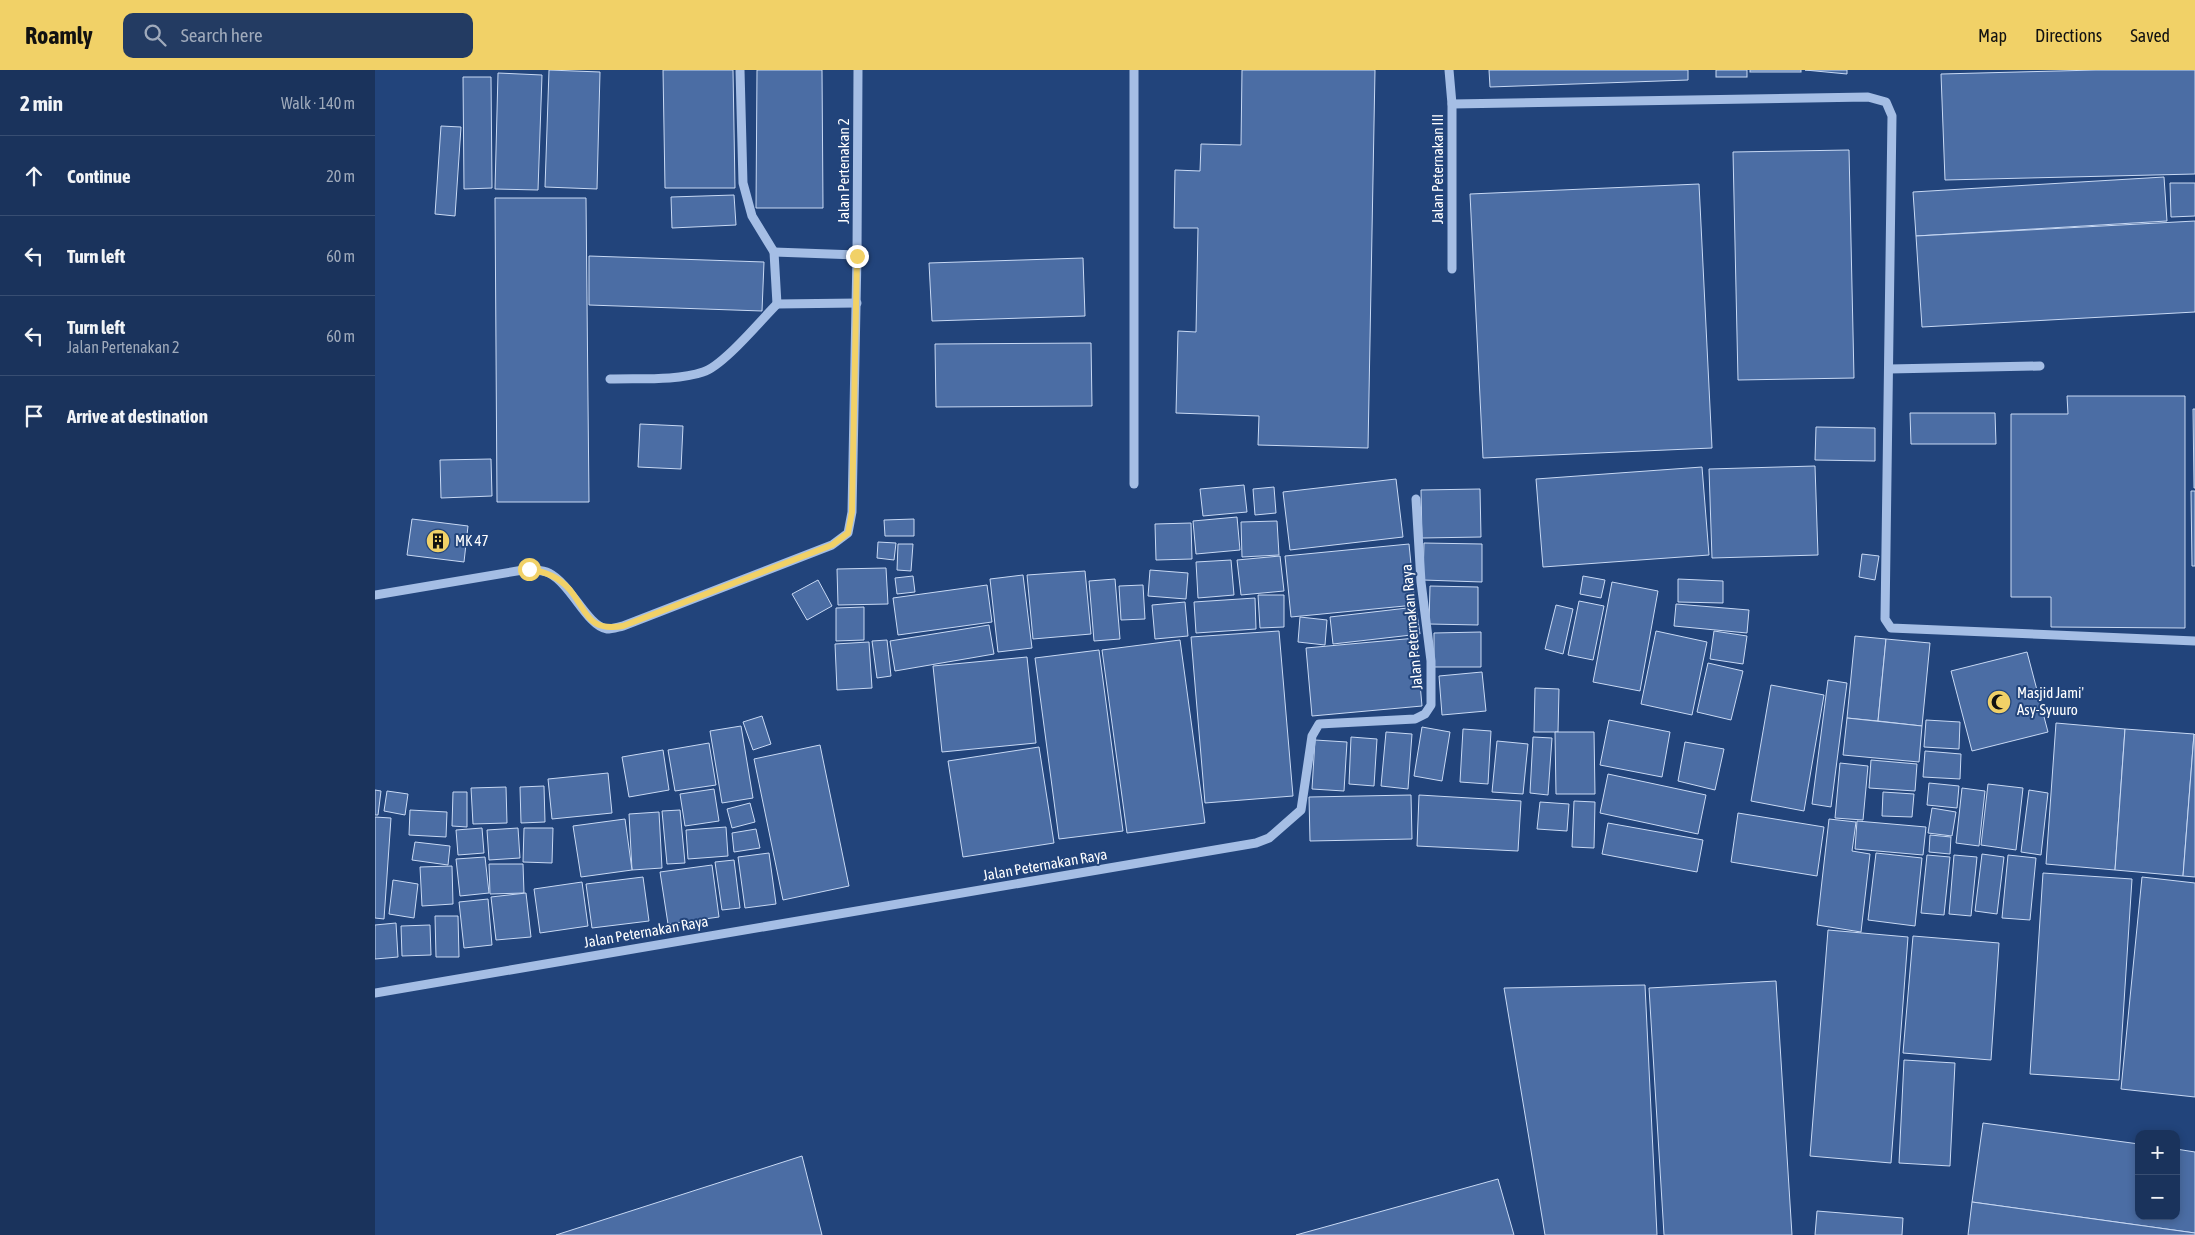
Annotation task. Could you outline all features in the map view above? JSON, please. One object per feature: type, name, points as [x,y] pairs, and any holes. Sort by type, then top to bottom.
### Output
[{"type":"street","points":[[740,70],[743,183],[752,216],[774,252],[777,304]]},
{"type":"street","name":"Jalan Pertenakan 2","points":[[375,595],[529,569],[547,572],[559,579],[596,624],[608,629],[623,626],[832,545],[848,533],[852,512],[857,302],[857,70]]},
{"type":"street","points":[[1134,70],[1135,484]]},
{"type":"street","name":"Jalan Peternakan III","points":[[1449,70],[1452,104],[1452,269]]},
{"type":"street","points":[[1452,104],[1868,97],[1886,102],[1892,116],[1885,619],[1891,628],[2195,641]]},
{"type":"street","points":[[774,252],[857,256]]},
{"type":"street","points":[[610,379],[687,376],[705,372],[720,362],[777,304],[857,302]]},
{"type":"street","points":[[1889,369],[2040,366]]},
{"type":"street","name":"Jalan Peternakan Raya","points":[[375,993],[1256,843],[1269,838],[1301,810],[1312,736],[1319,724],[1415,718],[1425,714],[1431,705],[1431,661],[1421,582],[1416,499]]},
{"type":"building","points":[[549,70],[600,72],[597,189],[545,187]]},
{"type":"building","points":[[663,70],[733,70],[735,188],[665,188]]},
{"type":"building","points":[[757,70],[822,70],[823,208],[756,208]]},
{"type":"building","points":[[1242,70],[1375,70],[1368,448],[1258,445],[1259,416],[1176,413],[1178,331],[1196,332],[1198,228],[1174,228],[1175,170],[1200,171],[1201,144],[1241,145]]},
{"type":"building","points":[[1489,70],[1688,70],[1688,80],[1490,87]]},
{"type":"building","points":[[1716,70],[1747,70],[1747,77],[1716,77]]},
{"type":"building","points":[[1750,70],[1801,70],[1801,72],[1750,72]]},
{"type":"building","points":[[1805,70],[1847,70],[1847,74]]},
{"type":"building","points":[[2096,70],[2195,70],[2195,174],[1945,180],[1941,74]]},
{"type":"building","points":[[498,73],[542,75],[538,190],[495,189]]},
{"type":"building","points":[[463,77],[491,77],[492,188],[464,189]]},
{"type":"building","points":[[441,126],[461,127],[455,216],[435,214]]},
{"type":"building","points":[[1849,150],[1854,378],[1738,380],[1733,152]]},
{"type":"building","points":[[2164,177],[2167,221],[1916,236],[1913,192]]},
{"type":"building","points":[[2170,183],[2195,183],[2195,216],[2171,217]]},
{"type":"building","points":[[1699,184],[1712,448],[1483,458],[1470,194]]},
{"type":"building","points":[[734,195],[736,225],[672,228],[671,197]]},
{"type":"building","points":[[495,198],[586,198],[589,502],[497,502]]},
{"type":"building","points":[[2195,221],[2195,312],[1922,327],[1916,236]]},
{"type":"building","points":[[589,256],[764,262],[762,311],[589,305]]},
{"type":"building","points":[[1083,258],[1085,316],[932,321],[929,263]]},
{"type":"building","points":[[1091,343],[1092,406],[936,407],[935,344]]},
{"type":"building","points":[[2067,396],[2185,396],[2185,628],[2051,627],[2051,597],[2011,597],[2011,414],[2068,414]]},
{"type":"building","points":[[2193,409],[2195,409],[2195,488],[2194,488]]},
{"type":"building","points":[[1910,413],[1995,413],[1996,444],[1911,444]]},
{"type":"building","points":[[640,424],[683,426],[681,469],[638,467]]},
{"type":"building","points":[[1816,427],[1875,428],[1875,461],[1815,460]]},
{"type":"building","points":[[491,459],[492,496],[441,498],[440,460]]},
{"type":"building","points":[[1815,466],[1818,555],[1712,558],[1709,469]]},
{"type":"building","points":[[1702,467],[1709,555],[1543,567],[1536,479]]},
{"type":"building","points":[[1396,479],[1403,537],[1290,550],[1283,492]]},
{"type":"building","points":[[1244,485],[1247,512],[1203,516],[1200,489]]},
{"type":"building","points":[[1274,487],[1276,513],[1255,515],[1253,489]]},
{"type":"building","points":[[1480,489],[1481,537],[1422,538],[1421,490]]},
{"type":"building","points":[[2191,491],[2195,491],[2195,566],[2192,566]]},
{"type":"building","points":[[1237,517],[1240,550],[1196,554],[1193,521]]},
{"type":"building","name":"MK 47","points":[[412,519],[468,526],[464,562],[407,555]]},
{"type":"building","points":[[914,519],[914,536],[885,536],[884,520]]},
{"type":"building","points":[[1277,521],[1279,555],[1242,557],[1241,522]]},
{"type":"building","points":[[1191,523],[1192,559],[1156,560],[1155,524]]},
{"type":"building","points":[[878,542],[896,543],[894,560],[877,558]]},
{"type":"building","points":[[1424,543],[1482,544],[1482,582],[1423,580]]},
{"type":"building","points":[[898,544],[913,544],[911,571],[897,570]]},
{"type":"building","points":[[1409,544],[1415,605],[1291,617],[1285,556]]},
{"type":"building","points":[[1862,554],[1879,556],[1875,580],[1859,577]]},
{"type":"building","points":[[1280,556],[1284,591],[1241,595],[1237,560]]},
{"type":"building","points":[[1231,560],[1234,595],[1198,598],[1196,562]]},
{"type":"building","points":[[886,568],[888,604],[838,605],[837,569]]},
{"type":"building","points":[[1150,570],[1188,573],[1186,599],[1148,596]]},
{"type":"building","points":[[1085,571],[1091,634],[1033,639],[1027,575]]},
{"type":"building","points":[[1023,575],[1032,648],[998,652],[990,579]]},
{"type":"building","points":[[913,576],[915,592],[897,594],[895,578]]},
{"type":"building","points":[[1583,576],[1605,580],[1601,598],[1580,594]]},
{"type":"building","points":[[1115,579],[1120,639],[1094,641],[1089,581]]},
{"type":"building","points":[[1678,579],[1723,581],[1723,603],[1678,602]]},
{"type":"building","points":[[818,580],[832,606],[807,620],[792,594]]},
{"type":"building","points":[[1612,582],[1658,591],[1640,691],[1593,682]]},
{"type":"building","points":[[987,585],[992,622],[898,635],[893,598]]},
{"type":"building","points":[[1143,585],[1145,619],[1121,620],[1119,586]]},
{"type":"building","points":[[1430,586],[1478,587],[1478,625],[1429,624]]},
{"type":"building","points":[[1258,595],[1284,595],[1284,627],[1260,628]]},
{"type":"building","points":[[1255,598],[1256,629],[1196,633],[1194,602]]},
{"type":"building","points":[[1579,601],[1604,606],[1593,660],[1568,655]]},
{"type":"building","points":[[1185,602],[1188,636],[1155,639],[1152,605]]},
{"type":"building","points":[[1676,604],[1749,610],[1747,633],[1674,626]]},
{"type":"building","points":[[1556,605],[1573,609],[1563,654],[1545,649]]},
{"type":"building","points":[[864,607],[864,640],[836,641],[836,608]]},
{"type":"building","points":[[1416,607],[1420,634],[1333,644],[1330,617]]},
{"type":"building","points":[[1300,617],[1327,620],[1325,645],[1298,642]]},
{"type":"building","points":[[989,625],[994,654],[895,671],[890,641]]},
{"type":"building","points":[[1279,631],[1293,796],[1205,803],[1191,637]]},
{"type":"building","points":[[1656,631],[1707,642],[1692,715],[1641,704]]},
{"type":"building","points":[[1714,631],[1747,636],[1743,664],[1710,659]]},
{"type":"building","points":[[1481,632],[1481,667],[1434,667],[1434,633]]},
{"type":"building","points":[[1855,636],[1886,639],[1878,721],[1847,718]]},
{"type":"building","points":[[1416,638],[1422,706],[1312,716],[1306,648]]},
{"type":"building","points":[[1886,639],[1930,643],[1922,726],[1878,721]]},
{"type":"building","points":[[887,640],[891,676],[877,678],[872,641]]},
{"type":"building","points":[[1180,640],[1205,823],[1127,833],[1102,650]]},
{"type":"building","points":[[869,642],[872,688],[837,690],[835,644]]},
{"type":"building","points":[[1099,650],[1123,831],[1059,839],[1035,658]]},
{"type":"building","name":"Masjid Jami' Asy-Syuuro","points":[[2027,652],[2048,732],[1972,751],[1951,671]]},
{"type":"building","points":[[1027,657],[1036,743],[942,752],[933,666]]},
{"type":"building","points":[[1708,663],[1743,671],[1731,720],[1697,712]]},
{"type":"building","points":[[1482,672],[1486,711],[1442,715],[1439,676]]},
{"type":"building","points":[[1828,680],[1847,683],[1831,807],[1812,804]]},
{"type":"building","points":[[1771,685],[1824,695],[1804,811],[1751,801]]},
{"type":"building","points":[[1535,688],[1559,689],[1558,732],[1534,732]]},
{"type":"building","points":[[762,716],[771,744],[753,750],[743,722]]},
{"type":"building","points":[[1847,718],[1922,726],[1919,762],[1843,755]]},
{"type":"building","points":[[1609,720],[1670,732],[1662,777],[1600,765]]},
{"type":"building","points":[[1926,720],[1960,722],[1959,749],[1924,747]]},
{"type":"building","points":[[2056,723],[2125,729],[2115,870],[2046,864]]},
{"type":"building","points":[[741,726],[753,798],[722,803],[710,731]]},
{"type":"building","points":[[1422,727],[1450,732],[1442,781],[1414,776]]},
{"type":"building","points":[[1463,729],[1491,731],[1488,784],[1460,782]]},
{"type":"building","points":[[2125,729],[2194,734],[2183,876],[2115,870]]},
{"type":"building","points":[[1386,732],[1412,734],[1408,789],[1381,786]]},
{"type":"building","points":[[1555,732],[1594,732],[1595,794],[1556,794]]},
{"type":"building","points":[[2195,735],[2195,877],[2183,876]]},
{"type":"building","points":[[1351,737],[1377,739],[1374,786],[1349,784]]},
{"type":"building","points":[[1533,737],[1552,738],[1548,795],[1530,793]]},
{"type":"building","points":[[1315,740],[1347,742],[1344,791],[1312,789]]},
{"type":"building","points":[[1497,741],[1528,744],[1523,794],[1492,792]]},
{"type":"building","points":[[1685,742],[1724,749],[1715,790],[1678,781]]},
{"type":"building","points":[[709,743],[716,785],[675,791],[668,750]]},
{"type":"building","points":[[820,745],[849,886],[783,900],[754,759]]},
{"type":"building","points":[[1039,747],[1054,843],[963,857],[948,761]]},
{"type":"building","points":[[663,750],[669,790],[629,797],[622,757]]},
{"type":"building","points":[[1925,751],[1961,754],[1960,779],[1923,777]]},
{"type":"building","points":[[1871,760],[1917,764],[1915,791],[1869,788]]},
{"type":"building","points":[[1840,763],[1868,766],[1863,820],[1835,818]]},
{"type":"building","points":[[608,773],[612,813],[552,819],[548,779]]},
{"type":"building","points":[[1608,774],[1706,795],[1698,834],[1600,813]]},
{"type":"building","points":[[1929,783],[1959,786],[1957,808],[1927,805]]},
{"type":"building","points":[[1988,784],[2023,788],[2016,850],[1981,845]]},
{"type":"building","points":[[544,786],[545,822],[521,823],[520,787]]},
{"type":"building","points":[[506,787],[507,823],[473,824],[471,788]]},
{"type":"building","points":[[1962,788],[1985,791],[1979,846],[1956,843]]},
{"type":"building","points":[[714,789],[719,821],[685,826],[680,794]]},
{"type":"building","points":[[375,790],[381,791],[378,815],[375,815]]},
{"type":"building","points":[[2029,790],[2048,793],[2041,855],[2021,852]]},
{"type":"building","points":[[387,791],[408,794],[405,815],[384,811]]},
{"type":"building","points":[[453,792],[467,792],[467,827],[452,826]]},
{"type":"building","points":[[1883,792],[1914,794],[1912,817],[1882,816]]},
{"type":"building","points":[[1411,795],[1412,839],[1310,841],[1309,797]]},
{"type":"building","points":[[1419,795],[1521,801],[1518,851],[1417,846]]},
{"type":"building","points":[[1574,801],[1595,802],[1594,848],[1572,847]]},
{"type":"building","points":[[1540,802],[1569,804],[1567,831],[1537,829]]},
{"type":"building","points":[[750,803],[755,822],[732,828],[727,809]]},
{"type":"building","points":[[1932,808],[1956,812],[1952,836],[1928,833]]},
{"type":"building","points":[[410,810],[447,812],[446,837],[409,835]]},
{"type":"building","points":[[680,810],[685,863],[667,864],[662,811]]},
{"type":"building","points":[[659,812],[662,868],[632,870],[629,814]]},
{"type":"building","points":[[1738,813],[1824,827],[1817,876],[1731,862]]},
{"type":"building","points":[[375,817],[391,818],[384,919],[375,918]]},
{"type":"building","points":[[625,819],[632,870],[581,877],[573,826]]},
{"type":"building","points":[[1829,819],[1856,822],[1852,851],[1870,854],[1861,932],[1817,925]]},
{"type":"building","points":[[1857,821],[1926,827],[1923,855],[1855,849]]},
{"type":"building","points":[[1608,823],[1703,840],[1697,872],[1602,854]]},
{"type":"building","points":[[726,827],[728,856],[688,859],[686,830]]},
{"type":"building","points":[[482,828],[484,853],[458,855],[456,830]]},
{"type":"building","points":[[518,828],[520,858],[489,860],[487,830]]},
{"type":"building","points":[[524,828],[553,828],[552,863],[523,862]]},
{"type":"building","points":[[756,829],[760,848],[734,852],[732,833]]},
{"type":"building","points":[[1930,835],[1951,837],[1950,854],[1929,852]]},
{"type":"building","points":[[415,842],[450,846],[448,865],[412,860]]},
{"type":"building","points":[[769,853],[776,904],[745,908],[738,857]]},
{"type":"building","points":[[1876,853],[1922,858],[1915,926],[1868,920]]},
{"type":"building","points":[[1982,854],[2004,857],[1997,914],[1975,911]]},
{"type":"building","points":[[1927,855],[1950,857],[1944,915],[1921,913]]},
{"type":"building","points":[[1954,855],[1977,857],[1971,916],[1949,914]]},
{"type":"building","points":[[2008,855],[2036,858],[2030,920],[2002,918]]},
{"type":"building","points":[[485,857],[489,893],[460,896],[456,859]]},
{"type":"building","points":[[734,860],[740,908],[722,910],[715,862]]},
{"type":"building","points":[[489,864],[523,864],[524,893],[490,894]]},
{"type":"building","points":[[712,865],[719,917],[668,924],[660,872]]},
{"type":"building","points":[[452,866],[453,904],[422,906],[420,867]]},
{"type":"building","points":[[2043,873],[2132,879],[2119,1080],[2030,1074]]},
{"type":"building","points":[[643,877],[649,921],[592,928],[586,884]]},
{"type":"building","points":[[2142,877],[2195,883],[2195,1097],[2121,1089]]},
{"type":"building","points":[[393,880],[418,884],[414,918],[389,914]]},
{"type":"building","points":[[582,882],[588,926],[540,933],[534,889]]},
{"type":"building","points":[[526,893],[531,937],[496,940],[491,897]]},
{"type":"building","points":[[488,899],[492,945],[464,948],[459,902]]},
{"type":"building","points":[[435,916],[458,916],[459,957],[436,957]]},
{"type":"building","points":[[396,923],[398,957],[375,959],[375,925]]},
{"type":"building","points":[[430,925],[431,955],[402,956],[401,926]]},
{"type":"building","points":[[1828,930],[1908,937],[1891,1163],[1810,1156]]},
{"type":"building","points":[[1913,936],[1999,943],[1991,1060],[1903,1053]]},
{"type":"building","points":[[1776,981],[1792,1235],[1664,1235],[1649,988]]},
{"type":"building","points":[[1645,985],[1657,1235],[1545,1235],[1504,988]]},
{"type":"building","points":[[1904,1060],[1955,1063],[1950,1166],[1899,1163]]},
{"type":"building","points":[[1983,1123],[2135,1143],[2135,1220],[2180,1220],[2180,1150],[2195,1152],[2195,1233],[1972,1202]]},
{"type":"building","points":[[802,1156],[822,1235],[556,1235]]},
{"type":"building","points":[[1498,1179],[1514,1235],[1296,1235]]},
{"type":"building","points":[[1972,1202],[2195,1233],[2195,1235],[1968,1235]]},
{"type":"building","points":[[1817,1211],[1903,1218],[1902,1235],[1815,1235]]},
{"type":"place","name":"MK 47","points":[[438,541]]},
{"type":"place","name":"Masjid Jami' Asy-Syuuro","points":[[1999,702]]},
{"type":"route","points":[[529,569],[547,572],[559,579],[596,624],[608,629],[623,626],[832,545],[848,533],[852,512],[857,256]]}]
